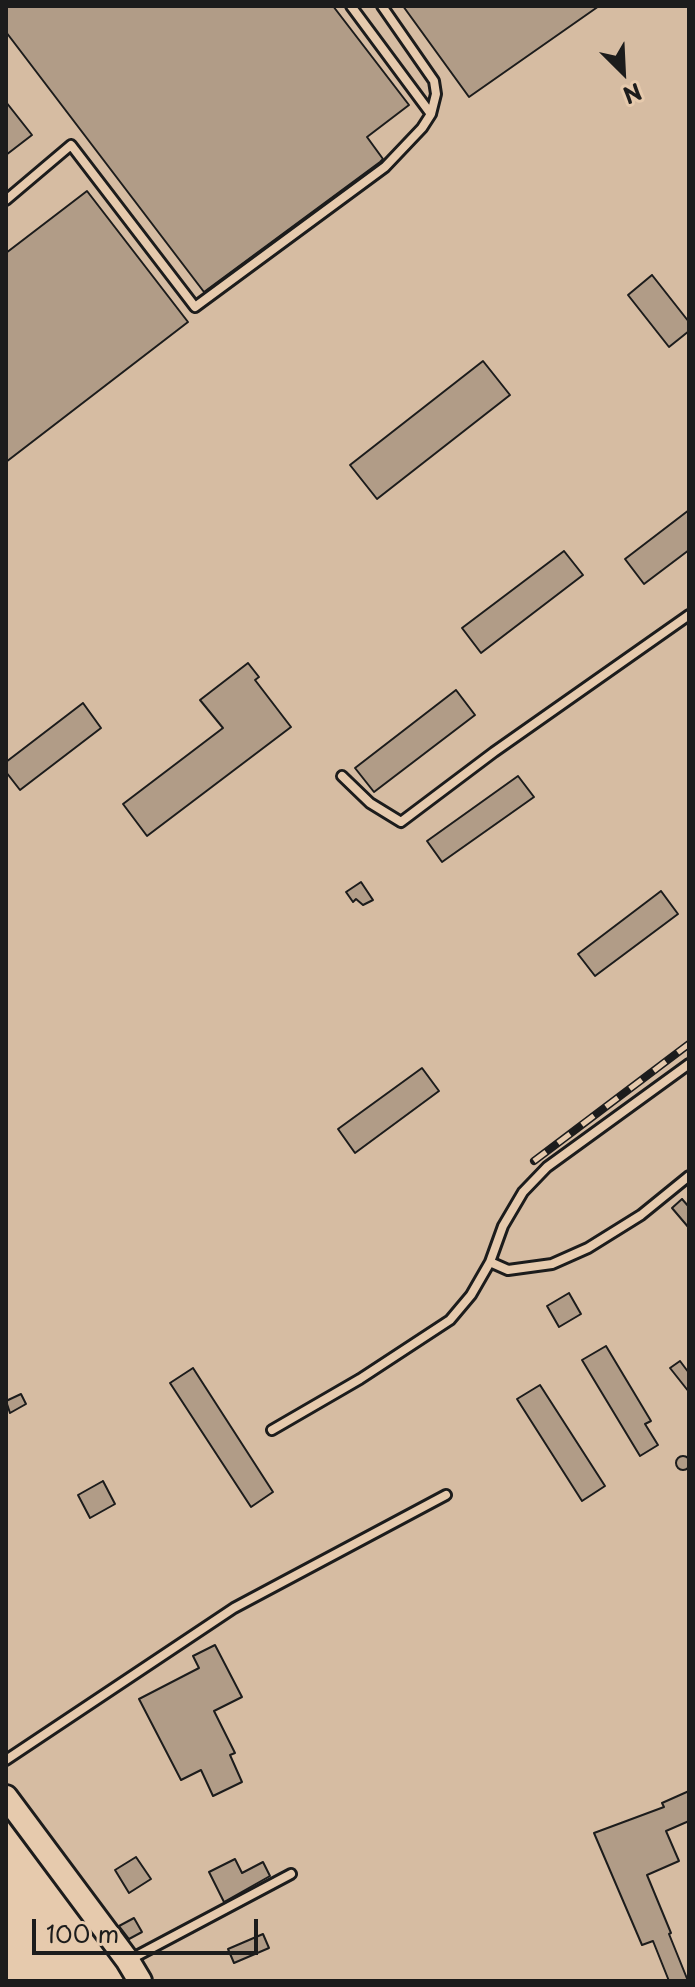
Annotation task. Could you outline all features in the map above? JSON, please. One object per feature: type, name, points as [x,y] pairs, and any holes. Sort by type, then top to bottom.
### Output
[{"type":"main road","points":[[6,1797],[140,1981]]},
{"type":"lane","points":[[351,6],[431,114]]},
{"type":"lane","points":[[6,200],[71,145],[195,307],[385,167],[431,114],[436,94],[434,81],[382,6]]},
{"type":"lane","points":[[342,776],[370,803],[401,822],[494,752],[689,615]]},
{"type":"lane","points":[[272,1430],[360,1379],[450,1320],[471,1295],[490,1262],[503,1226],[523,1192],[547,1167],[689,1064]]},
{"type":"lane","points":[[490,1262],[508,1270],[552,1264],[588,1248],[641,1215],[689,1176]]},
{"type":"lane","points":[[6,1760],[234,1608],[446,1495]]},
{"type":"lane","points":[[128,1961],[291,1874]]},
{"type":"shaded area","points":[[6,6],[689,6],[689,1981],[143,1981],[6,1797]]},
{"type":"building","points":[[6,6],[333,6],[409,105],[367,137],[383,159],[380,162],[204,292],[6,32]]},
{"type":"building","points":[[403,6],[599,6],[469,97]]},
{"type":"building","points":[[6,102],[32,135],[6,155]]},
{"type":"building","points":[[87,191],[188,322],[6,462],[6,253]]},
{"type":"building","points":[[652,275],[689,322],[689,331],[669,347],[628,295]]},
{"type":"building","points":[[483,361],[510,395],[377,499],[350,465]]},
{"type":"building","points":[[689,510],[689,550],[644,584],[625,559]]},
{"type":"building","points":[[564,551],[583,575],[481,653],[462,628]]},
{"type":"building","points":[[248,663],[259,677],[255,680],[291,727],[147,836],[123,804],[223,728],[200,700]]},
{"type":"building","points":[[456,690],[475,715],[374,792],[355,768]]},
{"type":"building","points":[[83,703],[101,728],[20,790],[6,772],[6,762]]},
{"type":"building","points":[[518,776],[534,797],[442,862],[427,841]]},
{"type":"building","points":[[361,882],[373,900],[363,905],[356,899],[353,902],[346,892]]},
{"type":"building","points":[[661,891],[678,914],[595,976],[578,954]]},
{"type":"building","points":[[422,1068],[439,1091],[355,1153],[338,1129]]},
{"type":"building","points":[[682,1199],[689,1207],[689,1228],[672,1208]]},
{"type":"building","points":[[569,1293],[581,1314],[559,1327],[547,1306]]},
{"type":"building","points":[[606,1346],[651,1421],[645,1424],[658,1445],[640,1456],[582,1360]]},
{"type":"building","points":[[680,1361],[689,1373],[689,1392],[670,1368]]},
{"type":"building","points":[[193,1368],[273,1492],[251,1507],[170,1383]]},
{"type":"building","points":[[540,1385],[605,1486],[582,1501],[517,1399]]},
{"type":"building","points":[[21,1394],[26,1404],[10,1413],[6,1401]]},
{"type":"building","points":[[683,1456],[690,1463],[683,1470],[676,1463]]},
{"type":"building","points":[[103,1481],[115,1504],[90,1518],[78,1495]]},
{"type":"building","points":[[215,1645],[242,1697],[214,1711],[235,1753],[230,1755],[242,1782],[213,1796],[201,1770],[181,1780],[139,1699],[199,1668],[193,1656]]},
{"type":"building","points":[[689,1791],[689,1821],[666,1831],[679,1861],[647,1875],[688,1981],[669,1981],[653,1941],[642,1945],[594,1833],[664,1807],[662,1803]]},
{"type":"building","points":[[136,1857],[151,1879],[129,1893],[115,1870]]},
{"type":"building","points":[[235,1859],[242,1873],[263,1862],[270,1876],[224,1902],[209,1872]]},
{"type":"building","points":[[134,1918],[142,1932],[129,1939],[119,1926]]},
{"type":"building","points":[[263,1934],[269,1948],[234,1963],[228,1949]]},
{"type":"railway","points":[[534,1161],[689,1044]]}]
